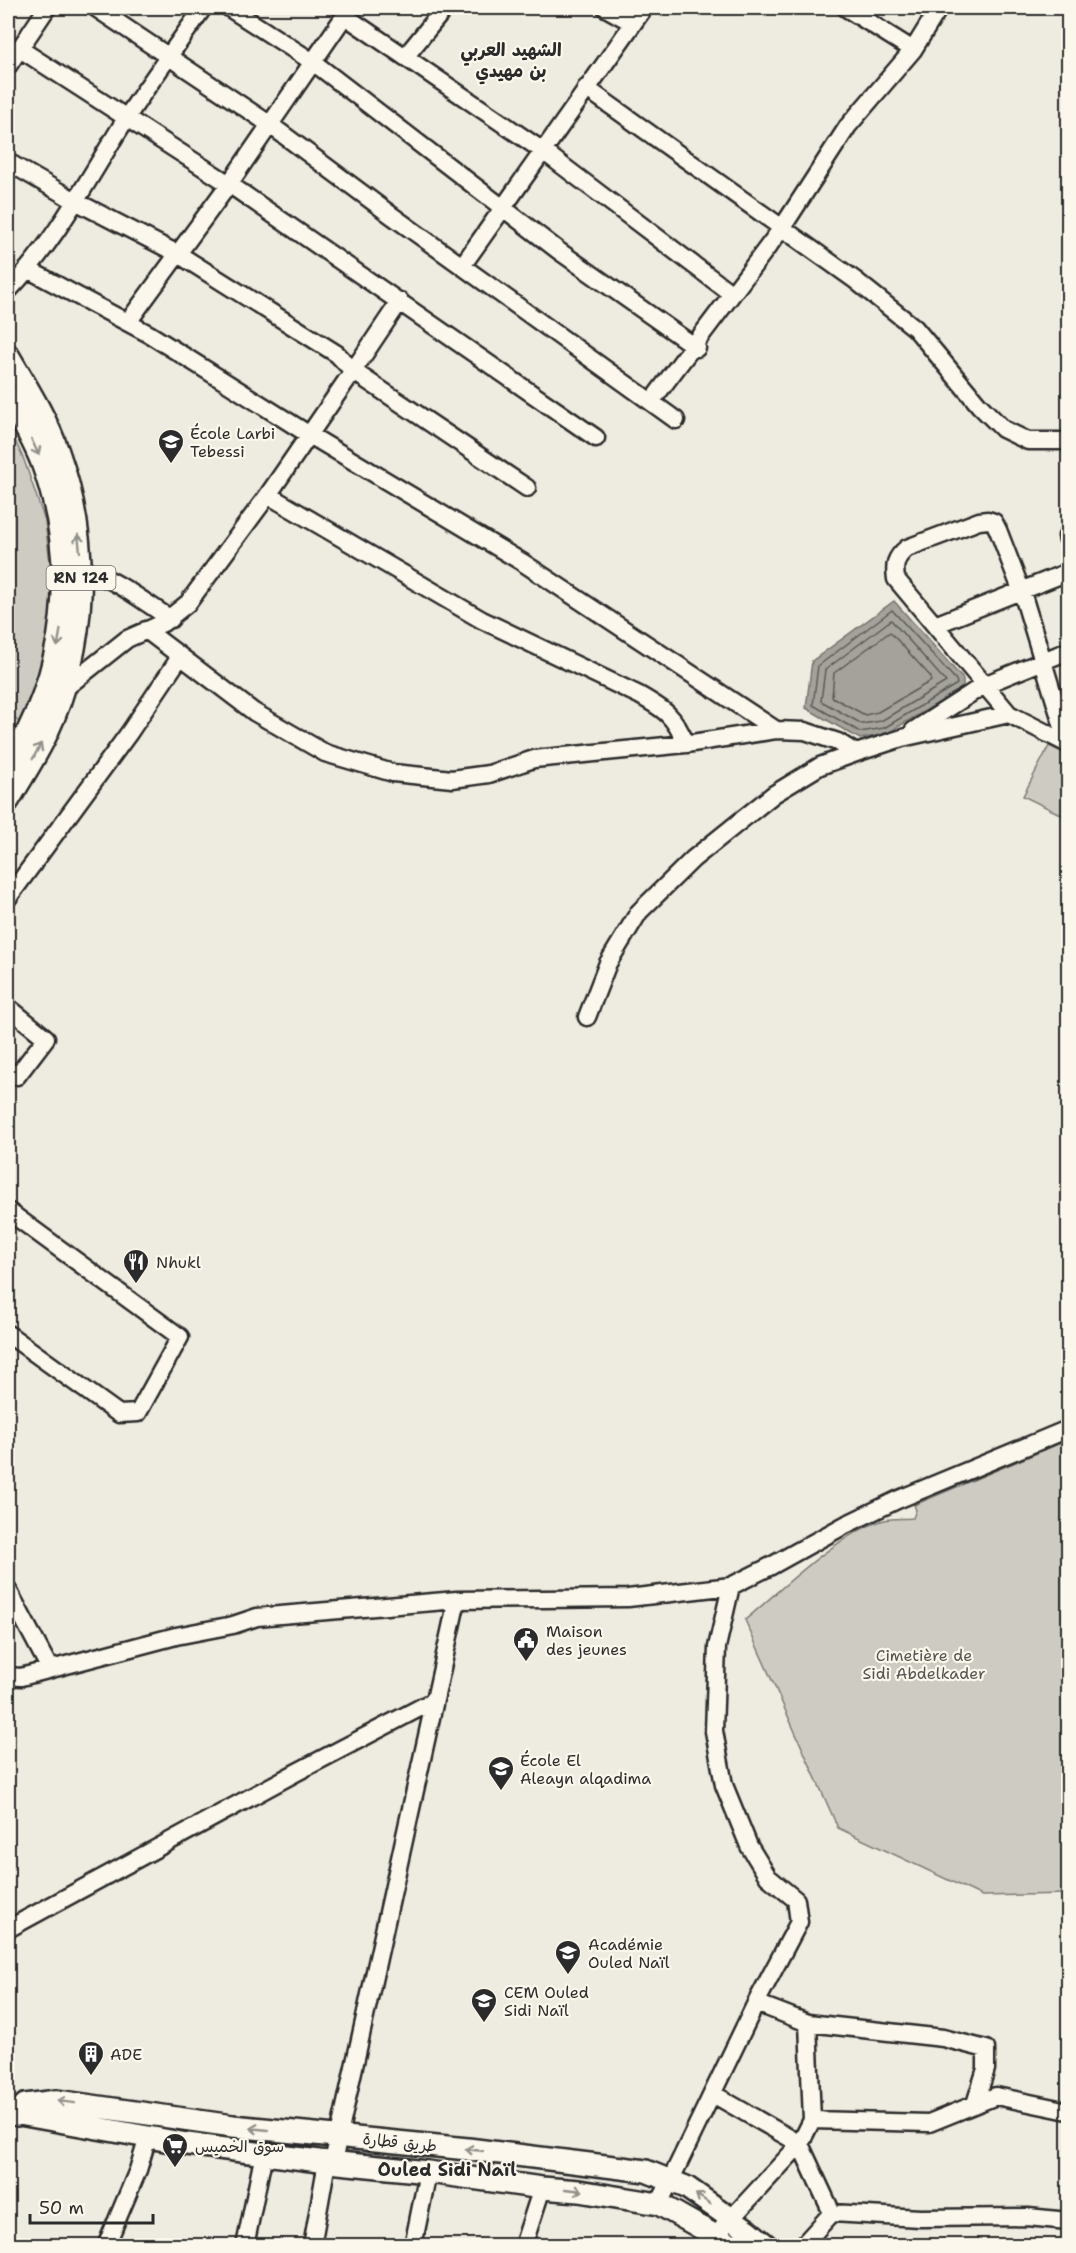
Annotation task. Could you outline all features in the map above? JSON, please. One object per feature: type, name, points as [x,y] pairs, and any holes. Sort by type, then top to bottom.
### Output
[{"type":"main road","name":"RN 124","points":[[8,355],[33,398],[58,450],[74,506],[73,567],[49,682],[31,726],[8,766]]},
{"type":"main road","name":"RN 124","points":[[8,396],[29,434],[49,483],[61,536],[82,589],[76,640],[64,689],[46,735],[8,801]]},
{"type":"main road","name":"طريق قطارة","points":[[12,2113],[25,2105],[57,2101],[233,2126],[646,2171],[686,2187],[767,2246]]},
{"type":"main road","name":"طريق قطارة","points":[[12,2113],[148,2137],[264,2154],[579,2191],[659,2204],[728,2243]]},
{"type":"street","points":[[8,66],[47,8]]},
{"type":"street","points":[[96,8],[269,124],[676,420]]},
{"type":"street","points":[[8,291],[29,270],[77,202],[127,117],[203,8]]},
{"type":"street","points":[[229,8],[313,62],[559,251],[695,347]]},
{"type":"street","points":[[405,57],[445,8]]},
{"type":"street","points":[[606,8],[633,23]]},
{"type":"street","points":[[462,266],[644,8]]},
{"type":"street","points":[[846,8],[913,50]]},
{"type":"street","points":[[651,402],[695,347],[782,228],[848,126],[913,50],[939,8]]},
{"type":"street","points":[[128,322],[229,184],[348,12],[405,57],[543,150],[732,294]]},
{"type":"street","points":[[20,49],[229,184],[596,438]]},
{"type":"street","points":[[586,88],[855,280],[915,328],[979,405],[1003,429],[1028,441],[1068,441]]},
{"type":"street","points":[[8,162],[77,202],[178,254],[338,354],[353,371],[527,488]]},
{"type":"street","points":[[29,270],[128,322],[308,434],[522,562],[776,730]]},
{"type":"street","points":[[64,689],[127,639],[171,619],[188,603],[268,495],[400,301]]},
{"type":"street","points":[[268,495],[482,620],[639,694],[663,709],[678,725],[686,744]]},
{"type":"street","points":[[979,521],[994,522],[1022,592],[1068,744],[1009,714],[896,579],[894,566],[898,556],[907,548],[979,521]]},
{"type":"street","points":[[73,567],[102,576],[171,619]]},
{"type":"street","points":[[935,626],[1068,572]]},
{"type":"street","points":[[146,630],[254,712],[325,753],[393,773],[452,779],[489,774],[534,759],[686,744],[776,730],[805,731],[838,742],[855,753]]},
{"type":"street","points":[[902,738],[984,685],[1068,651]]},
{"type":"street","points":[[8,898],[129,733],[180,657]]},
{"type":"street","points":[[587,1017],[608,963],[639,912],[693,859],[774,794],[820,766],[855,753],[902,738],[1009,714]]},
{"type":"street","points":[[8,1007],[46,1038],[17,1076],[8,1071]]},
{"type":"street","points":[[8,1211],[180,1337],[138,1413],[119,1414],[8,1334]]},
{"type":"street","points":[[8,1676],[21,1677],[176,1636],[233,1625],[257,1617],[457,1600],[628,1598],[731,1586],[897,1500],[1068,1429]]},
{"type":"street","points":[[659,2204],[756,2002],[799,1922],[796,1900],[768,1877],[749,1846],[724,1785],[714,1731],[717,1647],[731,1586]]},
{"type":"street","points":[[8,1590],[50,1669]]},
{"type":"street","points":[[312,2246],[330,2162],[340,2136],[433,1701],[457,1600]]},
{"type":"street","points":[[8,1929],[433,1701]]},
{"type":"street","points":[[756,2002],[808,2023],[943,2038],[986,2049],[986,2069],[975,2104]]},
{"type":"street","points":[[728,2243],[732,2219],[800,2144],[812,2120],[808,2023]]},
{"type":"street","points":[[713,2094],[800,2144],[832,2213]]},
{"type":"street","points":[[812,2120],[928,2123],[996,2096],[1068,2111]]},
{"type":"street","points":[[106,2246],[138,2170],[148,2137]]},
{"type":"street","points":[[245,2246],[264,2154]]},
{"type":"street","points":[[412,2246],[428,2172]]},
{"type":"street","points":[[523,2246],[542,2188]]},
{"type":"street","points":[[832,2213],[920,2218],[1028,2217],[1068,2221]]},
{"type":"street","points":[[802,2246],[832,2213]]},
{"type":"green space","points":[[8,425],[24,460],[45,521],[53,588],[44,669],[25,727],[8,713]]},
{"type":"green space","points":[[1049,746],[1068,755],[1068,818],[1023,796]]},
{"type":"green space","name":"Cimetière de Sidi Abdelkader","points":[[1068,1440],[1068,1894],[982,1896],[838,1828],[745,1620],[810,1564],[863,1528],[885,1520],[913,1518],[916,1510],[914,1505]]},
{"type":"water","points":[[894,601],[963,679],[963,688],[886,734],[860,739],[806,708],[812,661]]},
{"type":"place","name":"École Larbi Tebessi","points":[[171,465]]},
{"type":"place","name":"Nhukl","points":[[136,1285]]},
{"type":"place","name":"Maison des jeunes","points":[[526,1663]]},
{"type":"place","name":"École El Aleayn alqadima","points":[[501,1792]]},
{"type":"place","name":"Académie Ouled Naïl","points":[[568,1976]]},
{"type":"place","name":"CEM Ouled Sidi Naïl","points":[[484,2024]]},
{"type":"place","name":"ADE","points":[[91,2077]]},
{"type":"place","name":"سوق الخميس","points":[[175,2169]]},
{"type":"district","name":"الشهيد العربي بن مهيدي","points":[[511,60]]},
{"type":"district","name":"Ouled Sidi Naïl","points":[[447,2170]]}]
